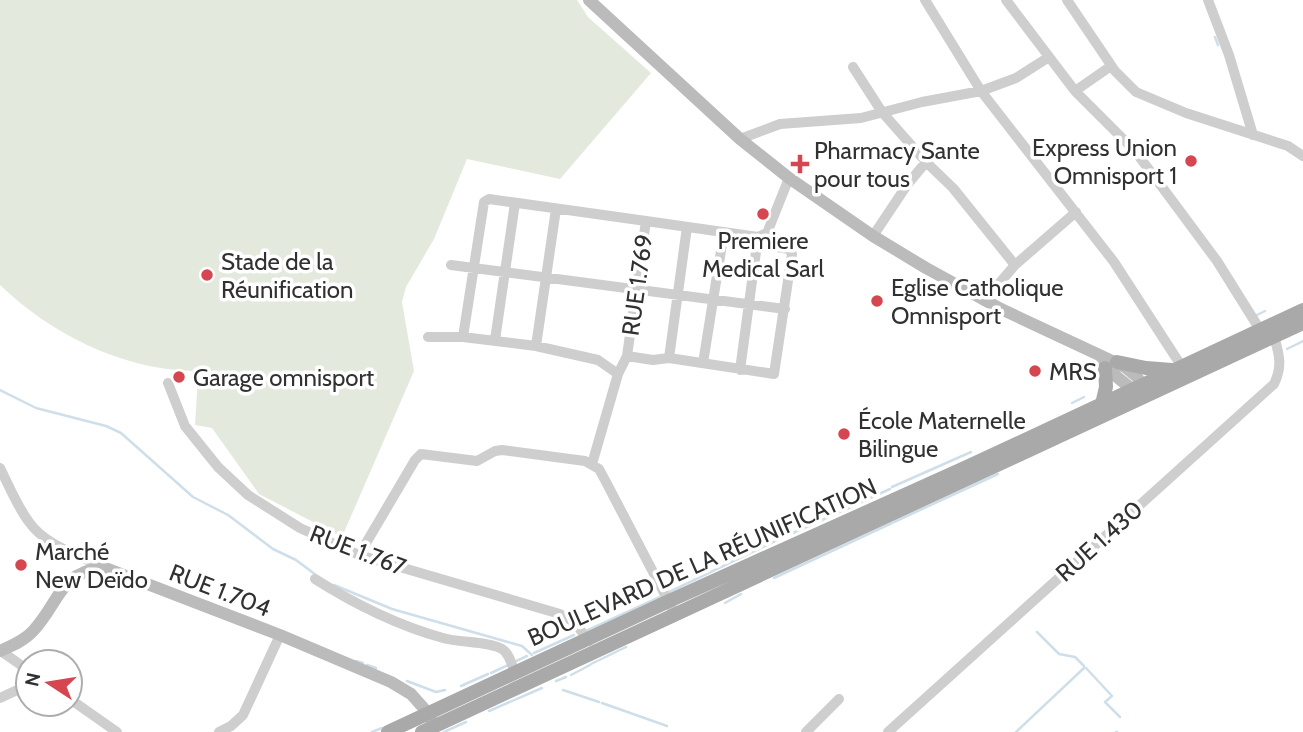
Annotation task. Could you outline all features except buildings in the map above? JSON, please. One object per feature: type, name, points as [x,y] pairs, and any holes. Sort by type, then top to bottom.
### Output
[{"type":"main road","points":[[589,0],[740,139],[789,178],[873,236],[984,301],[1089,351],[1111,365],[1131,371],[1140,392]]},
{"type":"main road","name":"BOULEVARD DE LA RÉUNIFICATION","points":[[388,732],[428,724],[515,673],[591,645],[672,608],[1102,404],[1140,392],[1178,369],[1267,336],[1303,310]]},
{"type":"main road","points":[[672,608],[1140,392],[1303,323]]},
{"type":"main road","points":[[1111,365],[1155,370],[1178,369]]},
{"type":"main road","points":[[1102,404],[1111,365]]},
{"type":"main road","points":[[1,651],[32,632],[67,582],[84,570],[103,567]]},
{"type":"main road","name":"RUE 1.704","points":[[103,567],[280,635],[402,688],[428,724]]},
{"type":"main road","points":[[428,724],[591,645]]},
{"type":"street","points":[[925,0],[934,19],[981,91],[1121,273],[1178,369]]},
{"type":"street","points":[[1006,0],[1075,91],[1135,151],[1217,261],[1267,336]]},
{"type":"street","points":[[1066,0],[1111,66],[1124,81],[1145,97],[1186,113],[1288,145],[1303,156]]},
{"type":"street","points":[[1208,0],[1229,55],[1253,135]]},
{"type":"street","points":[[740,139],[780,124],[850,120],[981,91],[1017,78],[1049,57]]},
{"type":"street","points":[[1075,91],[1111,66]]},
{"type":"street","points":[[853,67],[882,112],[961,197],[1015,265]]},
{"type":"street","points":[[873,236],[926,162]]},
{"type":"street","points":[[740,370],[758,240],[767,233],[789,178]]},
{"type":"street","name":"RUE 1.769","points":[[473,268],[484,202],[489,199],[646,221],[627,356],[618,374],[592,464]]},
{"type":"street","points":[[495,340],[515,203]]},
{"type":"street","points":[[536,346],[556,209]]},
{"type":"street","points":[[984,301],[1015,265],[1076,212]]},
{"type":"street","points":[[627,356],[653,360],[669,358],[770,374],[776,371],[785,309],[791,251],[724,232],[646,221]]},
{"type":"street","points":[[669,358],[687,227]]},
{"type":"street","points":[[703,363],[724,232]]},
{"type":"street","points":[[452,265],[785,309]]},
{"type":"street","points":[[463,337],[473,268]]},
{"type":"street","name":"RUE 1.430","points":[[888,732],[1274,384],[1281,362],[1267,336]]},
{"type":"street","points":[[428,337],[463,337],[536,346],[598,360],[618,374]]},
{"type":"street","name":"RUE 1.767","points":[[168,383],[184,426],[218,467],[247,495],[300,528],[359,555],[560,614],[574,622],[591,645]]},
{"type":"street","points":[[359,555],[421,454],[477,461],[495,451],[510,450],[592,464],[599,469],[672,608]]},
{"type":"street","points":[[0,468],[28,521],[36,530],[48,540],[103,567]]},
{"type":"street","points":[[315,579],[359,606],[398,624],[446,639],[501,649],[515,673]]},
{"type":"street","points":[[219,732],[243,715],[280,635]]},
{"type":"street","points":[[806,732],[839,699]]},
{"type":"street","points":[[84,709],[117,732]]},
{"type":"shaded area","name":"Stade de la Réunification","points":[[0,0],[577,0],[588,17],[651,73],[560,179],[467,159],[434,239],[406,287],[402,302],[414,371],[342,537],[259,494],[212,428],[195,425],[198,376],[192,376],[192,371],[139,363],[88,345],[41,318],[0,285]]},
{"type":"waterway","points":[[1215,37],[1218,45]]},
{"type":"waterway","points":[[1257,315],[1265,311]]},
{"type":"waterway","points":[[1287,349],[1303,341]]},
{"type":"waterway","points":[[0,390],[36,408],[106,426],[121,433],[193,497],[228,515],[273,549],[296,560],[316,575]]},
{"type":"waterway","points":[[1072,403],[1084,397]]},
{"type":"waterway","points":[[892,487],[971,452]]},
{"type":"waterway","points":[[894,522],[998,474]]},
{"type":"waterway","points":[[861,502],[890,489]]},
{"type":"waterway","points":[[847,509],[857,504]]},
{"type":"waterway","points":[[793,533],[844,510]]},
{"type":"waterway","points":[[774,578],[892,523]]},
{"type":"waterway","points":[[667,593],[790,534]]},
{"type":"waterway","points":[[334,585],[392,609],[522,646],[532,655]]},
{"type":"waterway","points":[[725,603],[741,594]]},
{"type":"waterway","points":[[586,631],[662,596]]},
{"type":"waterway","points":[[1037,632],[1059,654],[1075,657],[1084,666]]},
{"type":"waterway","points":[[534,653],[574,635]]},
{"type":"waterway","points":[[591,664],[626,647]]},
{"type":"waterway","points":[[491,673],[527,656]]},
{"type":"waterway","points":[[356,661],[363,663]]},
{"type":"waterway","points":[[367,665],[376,668]]},
{"type":"waterway","points":[[571,675],[590,665]]},
{"type":"waterway","points":[[1016,732],[1084,668]]},
{"type":"waterway","points":[[1086,668],[1112,696],[1105,702],[1120,717]]},
{"type":"waterway","points":[[461,686],[488,674]]},
{"type":"waterway","points":[[556,681],[566,677]]},
{"type":"waterway","points":[[407,681],[436,692],[445,690]]},
{"type":"waterway","points":[[489,711],[542,688]]},
{"type":"waterway","points":[[563,690],[599,702]]},
{"type":"waterway","points":[[602,703],[667,726]]},
{"type":"waterway","points":[[444,732],[466,722]]},
{"type":"waterway","points":[[372,732],[382,728]]},
{"type":"place","name":"Express Union Omnisport 1","points":[[1191,161]]},
{"type":"place","name":"Pharmacy Sante pour tous","points":[[800,164]]},
{"type":"place","name":"Premiere Medical Sarl","points":[[763,214]]},
{"type":"place","name":"Stade de la Réunification","points":[[207,275]]},
{"type":"place","name":"Eglise Catholique Omnisport","points":[[877,301]]},
{"type":"place","name":"MRS","points":[[1035,371]]},
{"type":"place","name":"Garage omnisport","points":[[179,377]]},
{"type":"place","name":"École Maternelle Bilingue","points":[[844,434]]},
{"type":"place","name":"Marché New Deïdo","points":[[21,565]]}]
